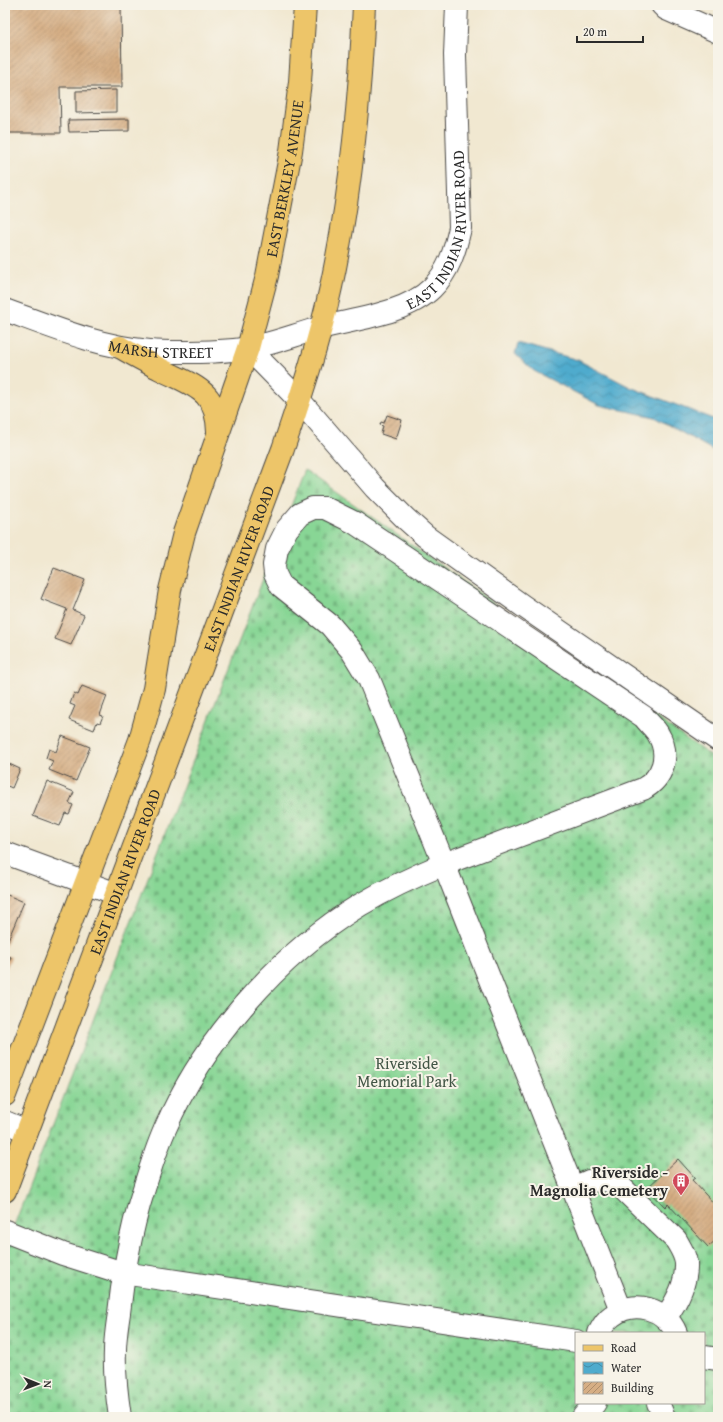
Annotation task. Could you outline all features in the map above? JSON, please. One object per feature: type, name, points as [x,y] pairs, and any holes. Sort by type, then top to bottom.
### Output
[{"type":"main road","name":"EAST BERKLEY AVENUE","points":[[248,348],[267,276],[291,151],[300,82],[305,5]]},
{"type":"main road","points":[[321,328],[331,286],[347,203],[356,133],[362,62],[364,5]]},
{"type":"main road","name":"EAST INDIAN RIVER ROAD","points":[[5,1191],[280,456],[300,401],[321,328]]},
{"type":"main road","points":[[120,347],[161,370],[195,386],[206,395],[214,406],[217,418],[218,435]]},
{"type":"main road","name":"EAST INDIAN RIVER ROAD","points":[[5,1095],[140,740],[154,689],[170,590],[182,540],[248,348]]},
{"type":"street","name":"EAST INDIAN RIVER ROAD","points":[[321,328],[388,312],[414,301],[432,288],[446,271],[455,250],[460,228],[455,54],[457,5]]},
{"type":"street","points":[[662,5],[666,9],[718,32]]},
{"type":"street","name":"MARSH STREET","points":[[5,310],[82,338],[120,347],[151,351],[213,352],[248,348],[321,328]]},
{"type":"street","points":[[248,348],[300,401],[375,488],[425,536],[523,606],[718,740]]},
{"type":"street","points":[[120,1417],[115,1352],[123,1274],[132,1228],[165,1128],[191,1079],[214,1042],[255,993],[291,958],[325,929],[360,906],[405,880],[444,864],[644,789],[658,778],[664,765],[664,750],[659,735],[644,717],[355,523],[325,508],[313,508],[300,514],[287,529],[277,549],[274,565],[275,574],[281,586],[330,625],[352,650],[369,679],[444,864],[621,1310]]},
{"type":"street","points":[[5,854],[117,894]]},
{"type":"street","points":[[5,1122],[27,1131]]},
{"type":"street","points":[[573,1188],[589,1181],[607,1180],[620,1186],[676,1240],[686,1262],[683,1282],[673,1307],[670,1325]]},
{"type":"street","points":[[5,1232],[63,1254],[123,1274],[575,1341]]},
{"type":"street","points":[[600,1332],[604,1324],[612,1316],[621,1310],[633,1307],[656,1311],[670,1325]]},
{"type":"street","points":[[705,1357],[718,1359]]},
{"type":"street","points":[[584,1417],[594,1404]]},
{"type":"street","points":[[658,1404],[664,1417]]},
{"type":"green space","name":"Riverside Memorial Park","points":[[305,470],[718,761],[718,1417],[5,1417],[5,1249]]},
{"type":"water","points":[[518,343],[578,360],[630,387],[718,421],[718,453],[654,417],[599,405],[534,371],[515,354]]},
{"type":"building","points":[[5,5],[121,5],[122,87],[60,87],[61,133],[5,133]]},
{"type":"building","points":[[116,90],[116,112],[76,113],[76,91]]},
{"type":"building","points":[[129,119],[129,131],[69,132],[68,120]]},
{"type":"building","points":[[387,415],[402,420],[396,439],[381,434],[383,426],[380,425],[381,422],[384,423]]},
{"type":"building","points":[[54,568],[85,580],[73,610],[84,615],[71,645],[55,639],[67,609],[41,599]]},
{"type":"building","points":[[82,686],[107,696],[100,715],[103,716],[100,723],[97,722],[94,730],[69,720],[75,706],[70,704],[74,693],[78,695]]},
{"type":"building","points":[[62,736],[90,747],[76,781],[49,770],[53,761],[46,758],[49,749],[56,752]]},
{"type":"building","points":[[7,763],[20,769],[12,788],[5,785],[5,767]]},
{"type":"building","points":[[47,781],[74,792],[69,803],[73,805],[69,814],[65,813],[60,826],[33,816]]},
{"type":"building","points":[[5,894],[24,902],[5,947]]},
{"type":"building","points":[[5,955],[11,957],[5,972]]},
{"type":"building","name":"Riverside - Magnolia Cemetery","points":[[678,1159],[695,1178],[692,1180],[718,1208],[718,1238],[708,1247],[668,1204],[665,1207],[647,1188]]},
{"type":"place","name":"Riverside - Magnolia Cemetery","points":[[681,1196]]}]
